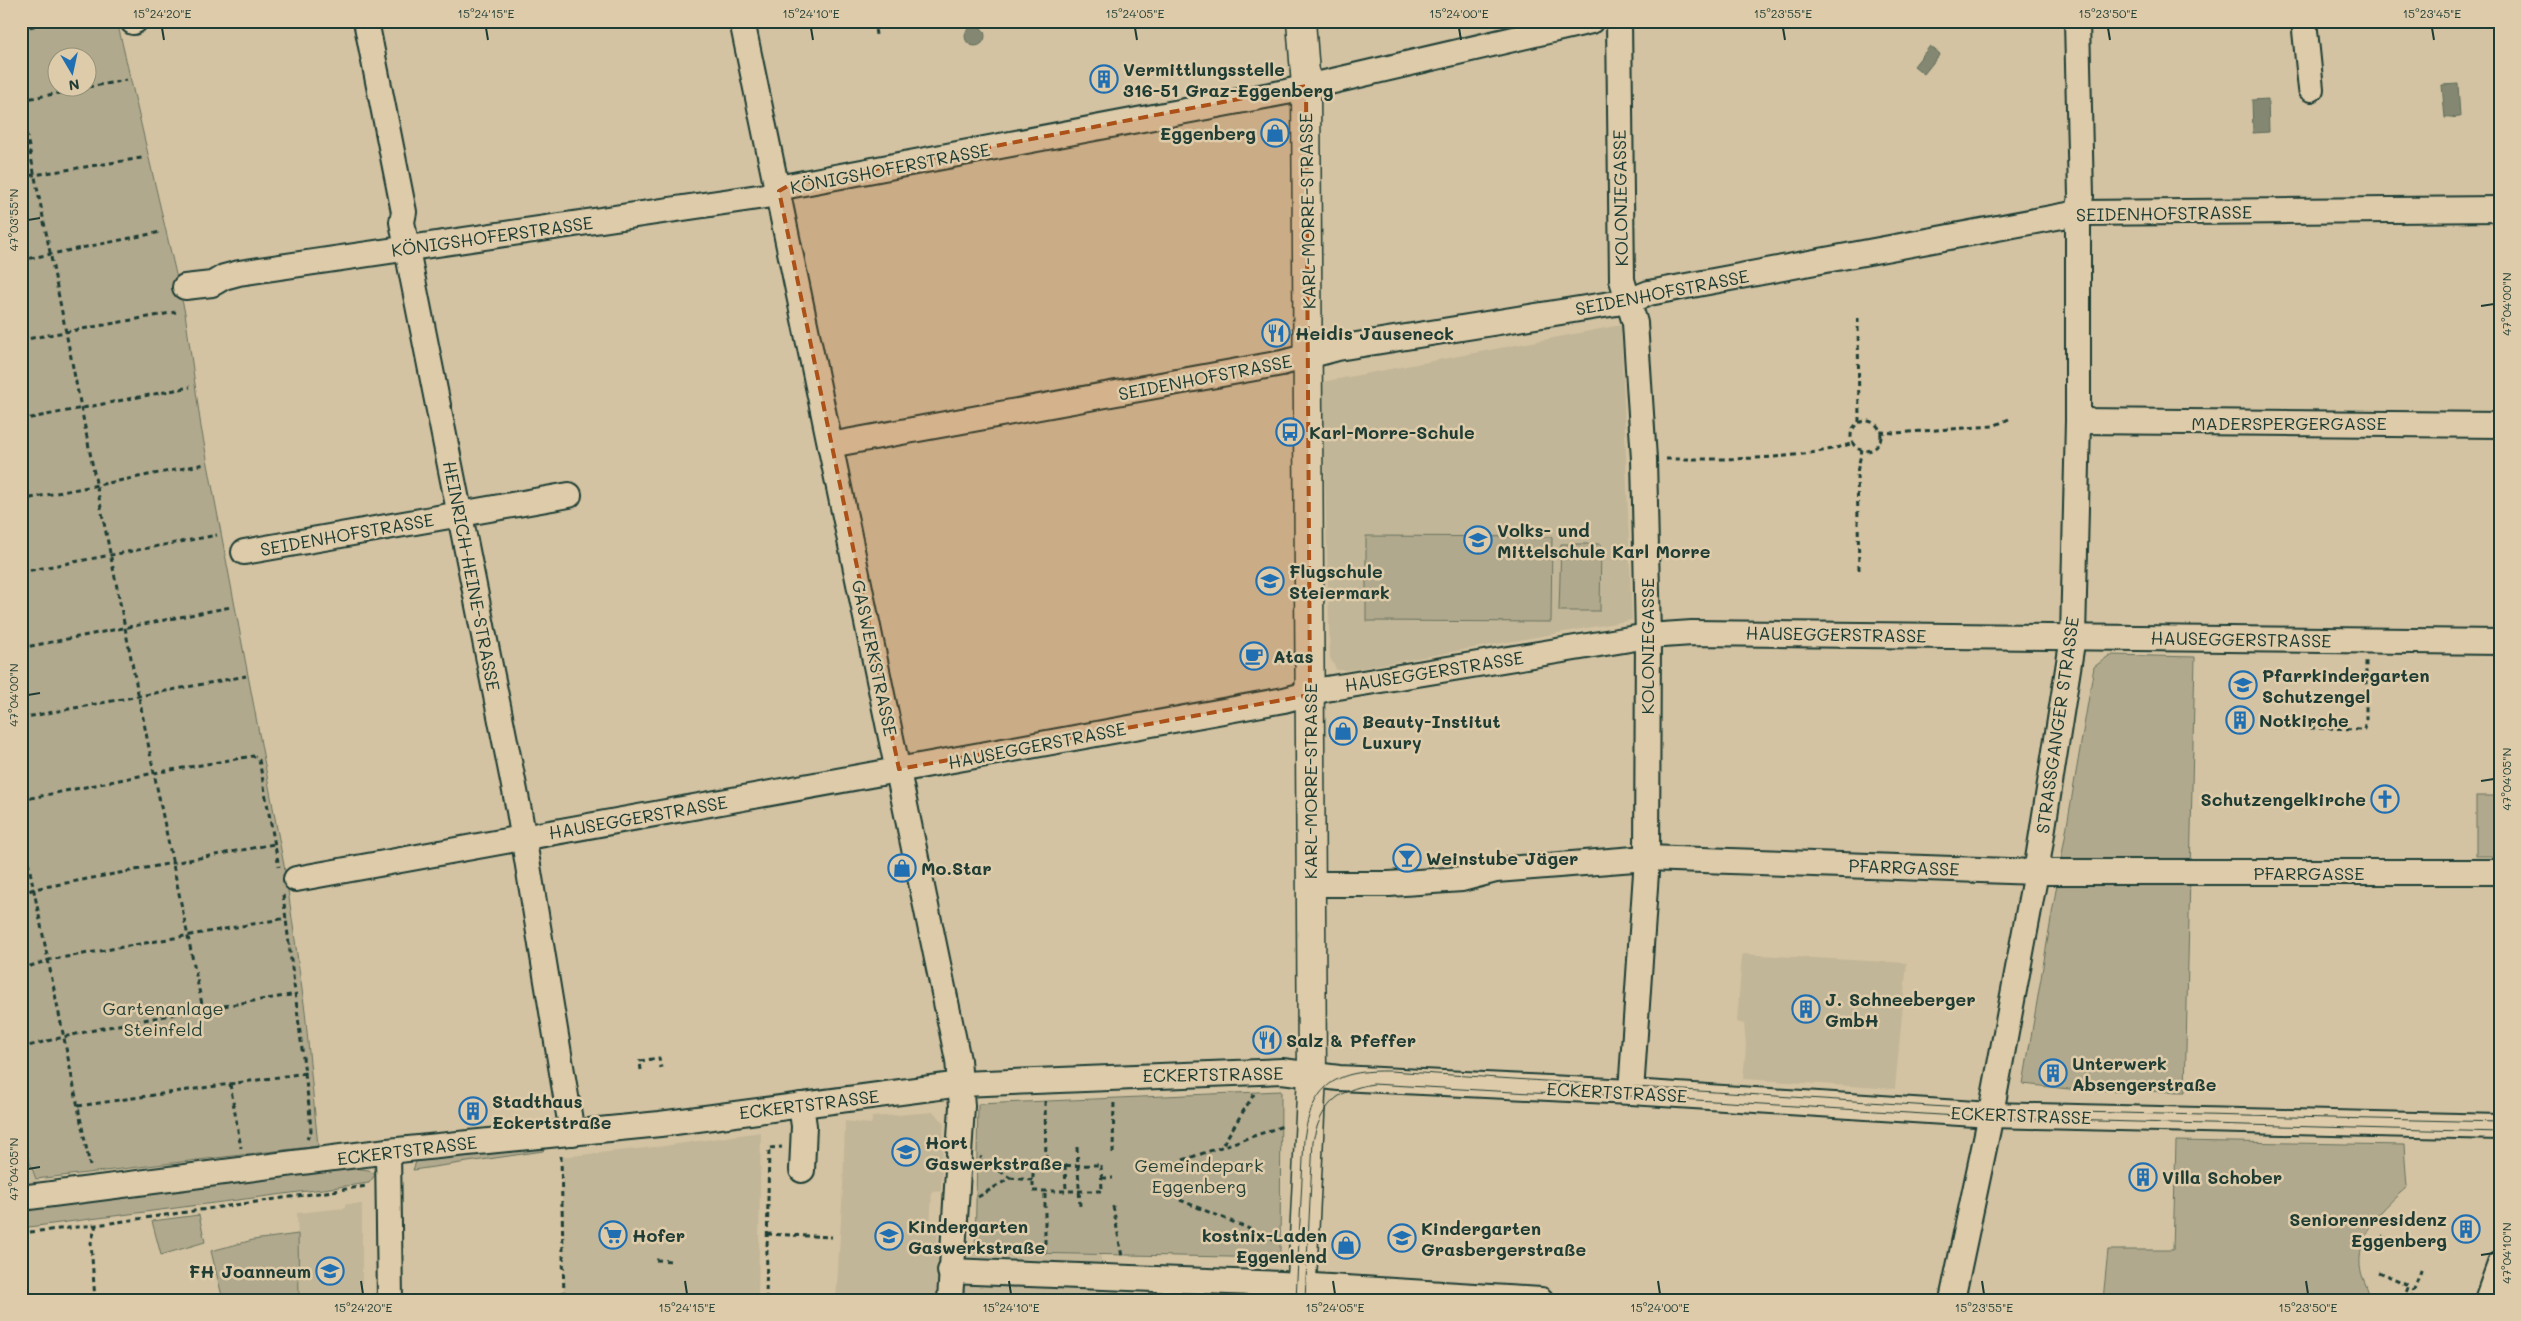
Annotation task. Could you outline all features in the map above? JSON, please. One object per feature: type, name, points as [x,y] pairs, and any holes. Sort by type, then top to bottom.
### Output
[{"type":"main road","name":"KARL-MORRE-STRASSE","points":[[1301,21],[1306,86],[1312,1075],[1302,1293]]},
{"type":"street","name":"HEINRICH-HEINE-STRASSE","points":[[366,21],[404,212],[402,222],[407,248],[524,838],[563,1133]]},
{"type":"street","name":"GASWERKSTRASSE","points":[[742,21],[779,191],[958,1060],[962,1106],[950,1271],[950,1300]]},
{"type":"street","name":"KÖNIGSHOFERSTRASSE","points":[[185,287],[212,284],[224,277],[238,273],[755,197],[779,191],[788,186],[1306,86],[1591,21]]},
{"type":"street","name":"KOLONIEGASSE","points":[[1619,21],[1622,280],[1635,323],[1644,459],[1648,636],[1647,858],[1632,1092]]},
{"type":"street","name":"STRASSGANGER STRASSE","points":[[1952,1300],[1991,1115],[2036,872],[2073,637],[2078,421],[2078,213],[2081,196],[2077,21]]},
{"type":"street","points":[[2304,21],[2311,89]]},
{"type":"street","name":"SEIDENHOFSTRASSE","points":[[830,445],[1282,364],[1308,355],[1348,346],[1629,301],[1649,293],[2078,213],[2500,209]]},
{"type":"street","name":"MADERSPERGERGASSE","points":[[2078,421],[2500,424]]},
{"type":"street","name":"SEIDENHOFSTRASSE","points":[[244,552],[569,495]]},
{"type":"street","name":"HAUSEGGERSTRASSE","points":[[286,881],[790,791],[899,769],[1310,695],[1326,689],[1648,636],[1692,633],[2500,642]]},
{"type":"street","name":"PFARRGASSE","points":[[1310,884],[1389,884],[1462,879],[1496,870],[1647,858],[2036,872],[2500,872]]},
{"type":"street","name":"ECKERTSTRASSE","points":[[21,1198],[388,1151],[660,1124],[961,1084],[1282,1070],[1312,1075],[1632,1092],[1991,1115],[2500,1127]]},
{"type":"street","points":[[801,1105],[802,1170]]},
{"type":"street","points":[[388,1151],[390,1180],[390,1300]]},
{"type":"street","points":[[2487,1300],[2500,1264]]},
{"type":"street","points":[[950,1271],[1302,1293],[1541,1300]]},
{"type":"path","points":[[21,29],[54,21]]},
{"type":"path","points":[[874,21],[876,35]]},
{"type":"path","points":[[98,85],[127,80]]},
{"type":"path","points":[[21,100],[48,95]]},
{"type":"path","points":[[21,107],[124,626],[203,1009]]},
{"type":"path","points":[[21,177],[142,158]]},
{"type":"path","points":[[21,260],[161,232]]},
{"type":"path","points":[[21,340],[176,312]]},
{"type":"path","points":[[1858,318],[1859,422],[1852,432],[1853,443],[1862,450],[1870,449],[1877,444],[1880,432]]},
{"type":"path","points":[[21,420],[190,387]]},
{"type":"path","points":[[1859,422],[1870,422],[1880,432],[1895,433],[1994,426],[2009,419]]},
{"type":"path","points":[[1658,459],[1717,459],[1828,452],[1853,443]]},
{"type":"path","points":[[1860,570],[1857,472],[1862,450]]},
{"type":"path","points":[[21,500],[205,464]]},
{"type":"path","points":[[21,572],[217,535]]},
{"type":"path","points":[[21,648],[231,606]]},
{"type":"path","points":[[2265,726],[2364,729],[2366,720],[2366,640]]},
{"type":"path","points":[[21,718],[246,676]]},
{"type":"path","points":[[21,800],[154,772],[253,756],[259,760],[274,844],[286,881],[287,918],[306,1073],[311,1131],[307,1140],[298,1141]]},
{"type":"path","points":[[21,827],[90,1166]]},
{"type":"path","points":[[21,894],[34,889],[274,844]]},
{"type":"path","points":[[21,970],[48,960],[287,918]]},
{"type":"path","points":[[21,1048],[64,1036],[203,1009],[297,994]]},
{"type":"path","points":[[641,1070],[640,1061],[659,1058],[661,1068]]},
{"type":"path","points":[[78,1106],[306,1073]]},
{"type":"path","points":[[230,1084],[241,1149]]},
{"type":"path","points":[[1223,1145],[1256,1091]]},
{"type":"path","points":[[1113,1153],[1115,1095]]},
{"type":"path","points":[[1045,1097],[1046,1165]]},
{"type":"path","points":[[1182,1160],[1283,1126]]},
{"type":"path","points":[[766,1300],[769,1148],[803,1145]]},
{"type":"path","points":[[232,1150],[250,1147]]},
{"type":"path","points":[[1077,1147],[1080,1207]]},
{"type":"path","points":[[974,1152],[1010,1178],[1033,1180]]},
{"type":"path","points":[[561,1157],[564,1300]]},
{"type":"path","points":[[81,1168],[100,1165]]},
{"type":"path","points":[[1066,1165],[1066,1191]]},
{"type":"path","points":[[1066,1165],[1101,1165],[1102,1191],[1033,1191],[1033,1166],[1066,1165]]},
{"type":"path","points":[[974,1200],[1010,1178]]},
{"type":"path","points":[[1102,1178],[1113,1178]]},
{"type":"path","points":[[21,1233],[96,1225],[378,1184],[390,1180]]},
{"type":"path","points":[[1044,1259],[1045,1191]]},
{"type":"path","points":[[1180,1200],[1282,1243]]},
{"type":"path","points":[[1113,1206],[1123,1262]]},
{"type":"path","points":[[95,1300],[91,1243],[96,1225]]},
{"type":"path","points":[[767,1234],[832,1237]]},
{"type":"path","points":[[2382,1237],[2401,1244]]},
{"type":"path","points":[[656,1260],[672,1261]]},
{"type":"path","points":[[2410,1300],[2422,1268]]},
{"type":"path","points":[[2378,1272],[2409,1285],[2403,1300]]},
{"type":"highlighted area","points":[[1306,86],[1310,695],[899,769],[779,191],[788,186]]},
{"type":"shaded area","points":[[975,26],[982,29],[985,36],[982,43],[975,46],[968,43],[965,36],[968,29]]},
{"type":"shaded area","points":[[1930,46],[1940,54],[1924,74],[1914,66]]},
{"type":"shaded area","points":[[2458,84],[2460,117],[2445,118],[2442,85]]},
{"type":"shaded area","points":[[2268,99],[2269,132],[2253,133],[2252,100]]},
{"type":"shaded area","name":"Volks- und Mittelschule Karl Morre","points":[[1621,325],[1632,620],[1350,670],[1337,670],[1330,658],[1322,382]]},
{"type":"shaded area","points":[[1742,954],[1907,963],[1895,1089],[1743,1079],[1746,1046],[1744,1024],[1737,1022]]},
{"type":"shaded area","points":[[933,1112],[944,1122],[941,1192],[932,1191],[930,1228],[938,1229],[937,1244],[975,1252],[1101,1255],[1102,1300],[836,1300],[845,1121],[871,1124],[872,1117]]},
{"type":"shaded area","points":[[21,1127],[27,1155],[36,1182],[21,1185]]},
{"type":"shaded area","points":[[761,1132],[758,1300],[564,1300],[561,1157],[664,1146]]},
{"type":"shaded area","name":"FH Joanneum","points":[[345,1204],[362,1204],[362,1300],[299,1300],[297,1213],[345,1208]]},
{"type":"green space","name":"Gartenanlage Steinfeld","points":[[117,21],[185,313],[201,427],[286,876],[305,1011],[318,1146],[36,1179],[27,1155],[21,1127],[21,22]]},
{"type":"green space","points":[[1366,536],[1552,537],[1551,622],[1366,621]]},
{"type":"green space","points":[[1561,544],[1601,544],[1600,611],[1559,611]]},
{"type":"green space","points":[[2110,655],[2195,657],[2185,1092],[2078,1090],[2023,1084],[2094,667]]},
{"type":"green space","points":[[2476,796],[2500,796],[2500,856],[2476,856]]},
{"type":"green space","name":"Gemeindepark Eggenberg","points":[[1281,1091],[1280,1258],[975,1252],[978,1104]]},
{"type":"green space","points":[[2176,1141],[2404,1145],[2407,1187],[2389,1203],[2374,1221],[2363,1242],[2360,1253],[2360,1266],[2370,1300],[2103,1300],[2108,1250],[2173,1250]]},
{"type":"green space","points":[[548,1146],[543,1151],[413,1170],[416,1162],[429,1156]]},
{"type":"green space","points":[[347,1167],[369,1170],[375,1175],[369,1183],[21,1228],[21,1205]]},
{"type":"green space","points":[[199,1215],[205,1242],[161,1255],[152,1221]]},
{"type":"green space","points":[[298,1234],[299,1300],[223,1300],[211,1251],[253,1240]]},
{"type":"tram line","points":[[1296,1300],[1304,1139],[1308,1120],[1313,1105],[1320,1093],[1330,1084],[1355,1073],[1390,1071],[1992,1110],[2500,1122]]},
{"type":"tram line","points":[[1305,1300],[1313,1141],[1316,1129],[1326,1109],[1340,1095],[1373,1084],[1531,1093],[1631,1096],[1990,1118],[2500,1132]]},
{"type":"place","name":"Vermittlungsstelle 316-51 Graz-Eggenberg","points":[[1104,79]]},
{"type":"place","name":"Eggenberg","points":[[1275,133]]},
{"type":"place","name":"Heidis Jauseneck","points":[[1276,333]]},
{"type":"place","name":"Karl-Morre-Schule","points":[[1290,432]]},
{"type":"place","name":"Volks- und Mittelschule Karl Morre","points":[[1478,540]]},
{"type":"place","name":"Flugschule Steiermark","points":[[1270,581]]},
{"type":"place","name":"Atas","points":[[1254,656]]},
{"type":"place","name":"Pfarrkindergarten Schutzengel","points":[[2243,685]]},
{"type":"place","name":"Notkirche","points":[[2240,720]]},
{"type":"place","name":"Beauty-Institut Luxury","points":[[1343,731]]},
{"type":"place","name":"Schutzengelkirche","points":[[2385,799]]},
{"type":"place","name":"Weinstube Jäger","points":[[1407,858]]},
{"type":"place","name":"Mo.Star","points":[[902,868]]},
{"type":"place","name":"J. Schneeberger GmbH","points":[[1806,1009]]},
{"type":"place","name":"Salz & Pfeffer","points":[[1267,1040]]},
{"type":"place","name":"Unterwerk Absengerstraße","points":[[2053,1073]]},
{"type":"place","name":"Stadthaus Eckertstraße","points":[[473,1111]]},
{"type":"place","name":"Hort Gaswerkstraße","points":[[906,1152]]},
{"type":"place","name":"Villa Schober","points":[[2143,1177]]},
{"type":"place","name":"Seniorenresidenz Eggenberg","points":[[2466,1229]]},
{"type":"place","name":"Hofer","points":[[613,1235]]},
{"type":"place","name":"Kindergarten Gaswerkstraße","points":[[889,1236]]},
{"type":"place","name":"Kindergarten Grasbergerstraße","points":[[1402,1238]]},
{"type":"place","name":"kostnix-Laden Eggenlend","points":[[1346,1245]]},
{"type":"place","name":"FH Joanneum","points":[[330,1271]]}]
